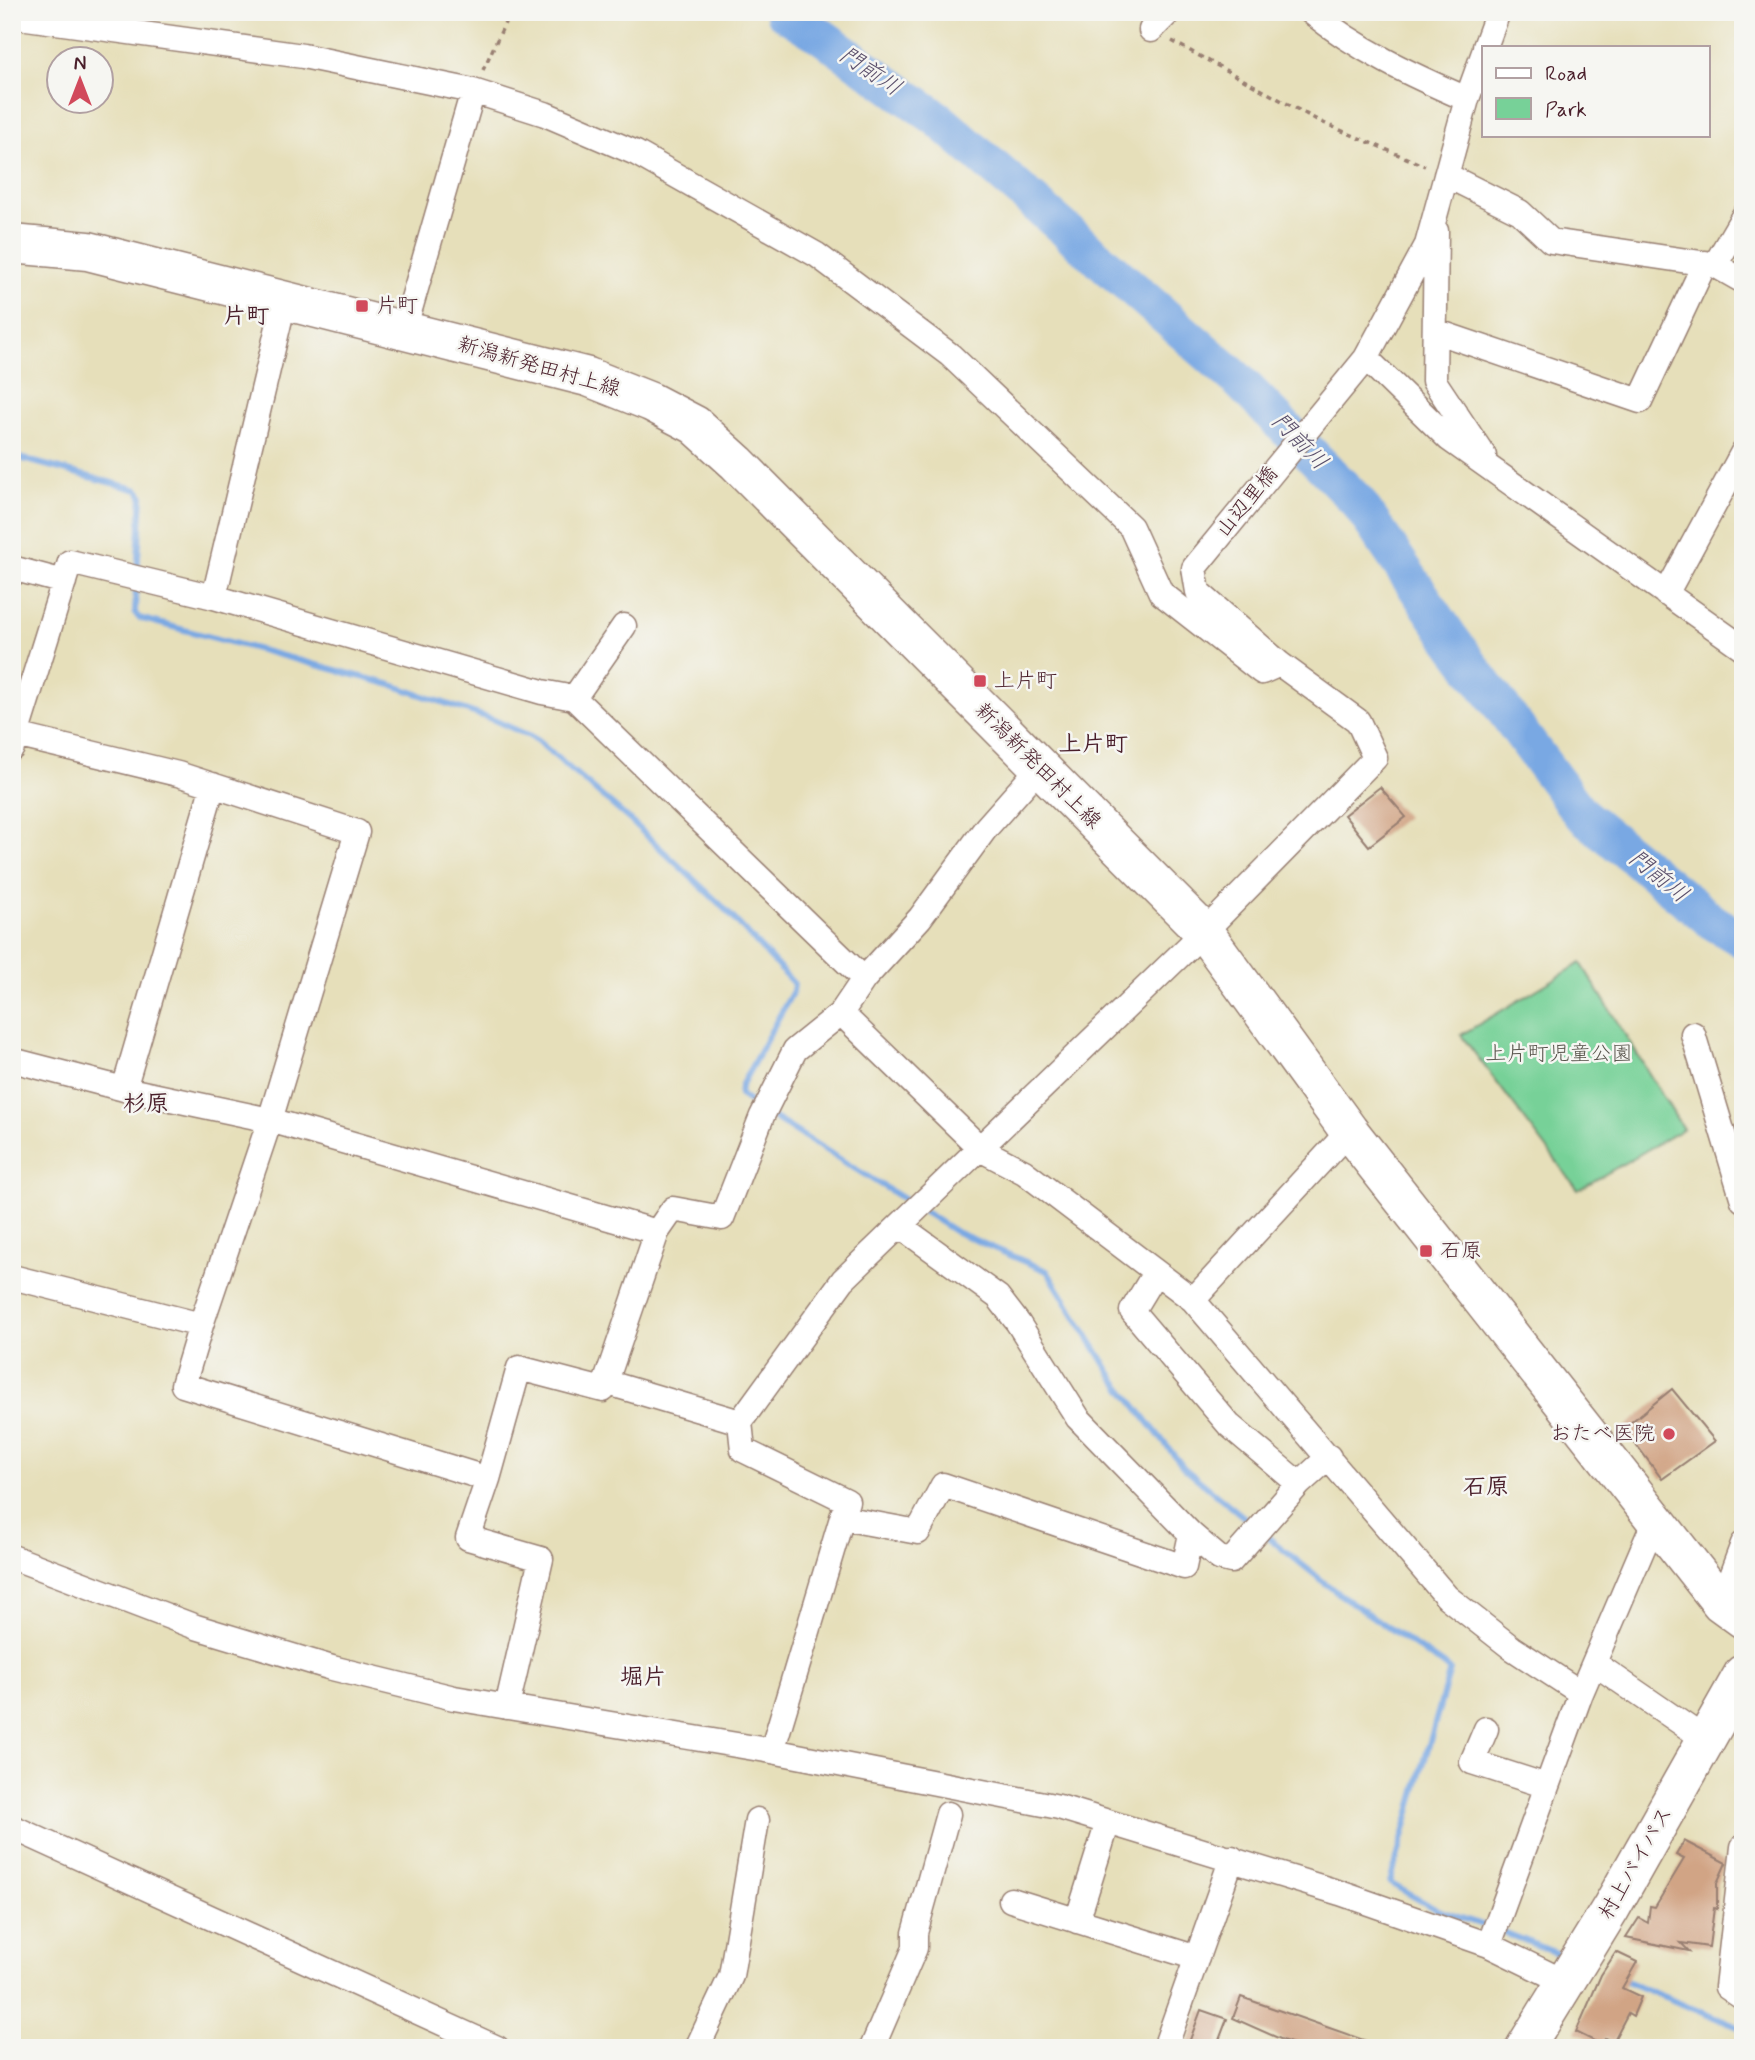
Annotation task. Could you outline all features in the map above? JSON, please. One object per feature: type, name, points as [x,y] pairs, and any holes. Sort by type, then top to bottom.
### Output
[{"type":"main road","name":"新潟新発田村上線","points":[[12,244],[88,251],[588,377],[651,402],[695,425],[737,463],[1204,932],[1349,1131],[1655,1520],[1732,1611]]},
{"type":"main road","name":"村上バイパス","points":[[1525,2048],[1721,1729],[1743,1674]]},
{"type":"street","points":[[1151,30],[1169,12]]},
{"type":"street","points":[[1311,12],[1344,39],[1410,74],[1467,99]]},
{"type":"street","points":[[1486,46],[1498,12]]},
{"type":"street","points":[[12,16],[303,56],[473,91],[545,114],[636,153],[817,255],[950,355],[1131,527],[1161,593],[1262,672],[1280,664],[1358,721],[1375,758],[1204,932],[982,1150],[843,1280],[740,1422],[743,1450],[847,1501],[772,1751]]},
{"type":"street","points":[[1482,58],[1467,99],[1437,210],[1434,381],[1494,471]]},
{"type":"street","points":[[404,330],[473,91]]},
{"type":"street","points":[[1446,175],[1520,212],[1551,241],[1710,264],[1743,281]]},
{"type":"street","name":"山辺里橋","points":[[1280,664],[1198,592],[1194,568],[1360,365],[1427,245],[1437,210]]},
{"type":"street","points":[[1435,331],[1640,401],[1710,264],[1743,217]]},
{"type":"street","points":[[214,597],[284,302]]},
{"type":"street","points":[[1360,365],[1449,439],[1743,648]]},
{"type":"street","points":[[1666,594],[1743,453]]},
{"type":"street","points":[[488,1479],[183,1385],[270,1120],[357,832],[213,785],[14,741],[70,562],[214,597],[542,692],[574,698],[864,979]]},
{"type":"street","points":[[12,568],[64,582]]},
{"type":"street","points":[[574,698],[624,626]]},
{"type":"street","points":[[507,1707],[541,1559],[468,1538],[488,1479],[519,1368],[603,1390],[657,1232],[673,1209],[722,1218],[762,1116],[795,1050],[841,1013],[864,979],[920,918],[986,828],[1040,767]]},
{"type":"street","points":[[124,1089],[213,785]]},
{"type":"street","points":[[841,1013],[982,1150],[1024,1171],[1193,1300],[1447,1597],[1512,1648],[1581,1693]]},
{"type":"street","points":[[1693,1034],[1743,1200]]},
{"type":"street","points":[[12,1060],[124,1089],[270,1120],[657,1232]]},
{"type":"street","points":[[1193,1300],[1349,1131]]},
{"type":"street","points":[[900,1226],[998,1297],[1018,1323],[1078,1418],[1191,1534],[1219,1558],[1231,1561],[1299,1484],[1329,1457]]},
{"type":"street","points":[[1155,1273],[1132,1311],[1229,1425],[1299,1484]]},
{"type":"street","points":[[12,1277],[201,1325]]},
{"type":"street","points":[[605,1382],[740,1422]]},
{"type":"street","points":[[842,1518],[918,1532],[943,1485],[1184,1567],[1191,1534]]},
{"type":"street","points":[[1489,1945],[1581,1693],[1655,1520]]},
{"type":"street","points":[[1732,1611],[1743,1544]]},
{"type":"street","points":[[12,1558],[196,1627],[320,1665],[507,1707],[772,1751],[1059,1807],[1232,1858],[1489,1945],[1567,1983]]},
{"type":"street","points":[[1594,1662],[1721,1729]]},
{"type":"street","points":[[1486,1729],[1472,1762],[1547,1786]]},
{"type":"street","points":[[872,2048],[915,1948],[915,1933],[948,1814]]},
{"type":"street","points":[[697,2048],[731,1976],[757,1820]]},
{"type":"street","points":[[1077,1921],[1108,1822]]},
{"type":"street","points":[[12,1827],[497,2048]]},
{"type":"street","points":[[1743,1847],[1727,1987],[1743,1998]]},
{"type":"street","points":[[1165,2048],[1232,1858]]},
{"type":"street","points":[[1011,1900],[1197,1958]]},
{"type":"path","points":[[473,91],[510,12]]},
{"type":"path","points":[[1118,12],[1320,121],[1446,175]]},
{"type":"green space","name":"上片町児童公園","points":[[1581,963],[1683,1129],[1578,1190],[1461,1035]]},
{"type":"building","points":[[1380,787],[1406,817],[1369,846],[1344,815]]},
{"type":"building","name":"おたべ医院","points":[[1672,1389],[1715,1441],[1662,1479],[1624,1428]]},
{"type":"building","points":[[1684,1841],[1726,1863],[1717,1883],[1717,1909],[1714,1908],[1709,1947],[1681,1943],[1689,1951],[1626,1938],[1639,1918],[1648,1923],[1650,1906],[1655,1907],[1684,1859],[1676,1855]]},
{"type":"building","points":[[1616,1952],[1637,1962],[1622,1988],[1641,1997],[1633,2016],[1628,2013],[1613,2042],[1605,2038],[1602,2045],[1576,2032],[1601,1975]]},
{"type":"building","points":[[1241,1997],[1378,2045],[1377,2048],[1305,2048],[1285,2041],[1233,2018]]},
{"type":"building","points":[[1201,2010],[1227,2019],[1216,2048],[1187,2048]]},
{"type":"waterway","name":"門前川","points":[[783,12],[938,119],[1237,379],[1358,502],[1449,636],[1580,813],[1713,922],[1743,940]]},
{"type":"waterway","points":[[12,456],[138,490],[142,495],[137,573]]},
{"type":"waterway","points":[[136,584],[135,613],[139,618],[392,685],[494,720],[534,738],[631,821],[723,907],[794,984],[793,991],[741,1086],[740,1095],[759,1108]]},
{"type":"waterway","points":[[768,1114],[913,1205]]},
{"type":"waterway","points":[[923,1211],[954,1231],[1047,1271],[1114,1378],[1184,1468],[1256,1527]]},
{"type":"waterway","points":[[1264,1534],[1335,1591],[1450,1670],[1390,1883],[1435,1909],[1491,1928]]},
{"type":"waterway","points":[[1501,1931],[1566,1957]]},
{"type":"waterway","points":[[1618,1978],[1743,2029]]},
{"type":"place","name":"片町","points":[[362,306]]},
{"type":"place","name":"上片町","points":[[980,681]]},
{"type":"place","name":"石原","points":[[1426,1251]]},
{"type":"place","name":"おたべ医院","points":[[1669,1434]]},
{"type":"district","name":"片町","points":[[246,317]]},
{"type":"district","name":"上片町","points":[[1093,745]]},
{"type":"district","name":"杉原","points":[[146,1105]]},
{"type":"district","name":"石原","points":[[1486,1488]]},
{"type":"district","name":"堀片","points":[[643,1678]]}]
